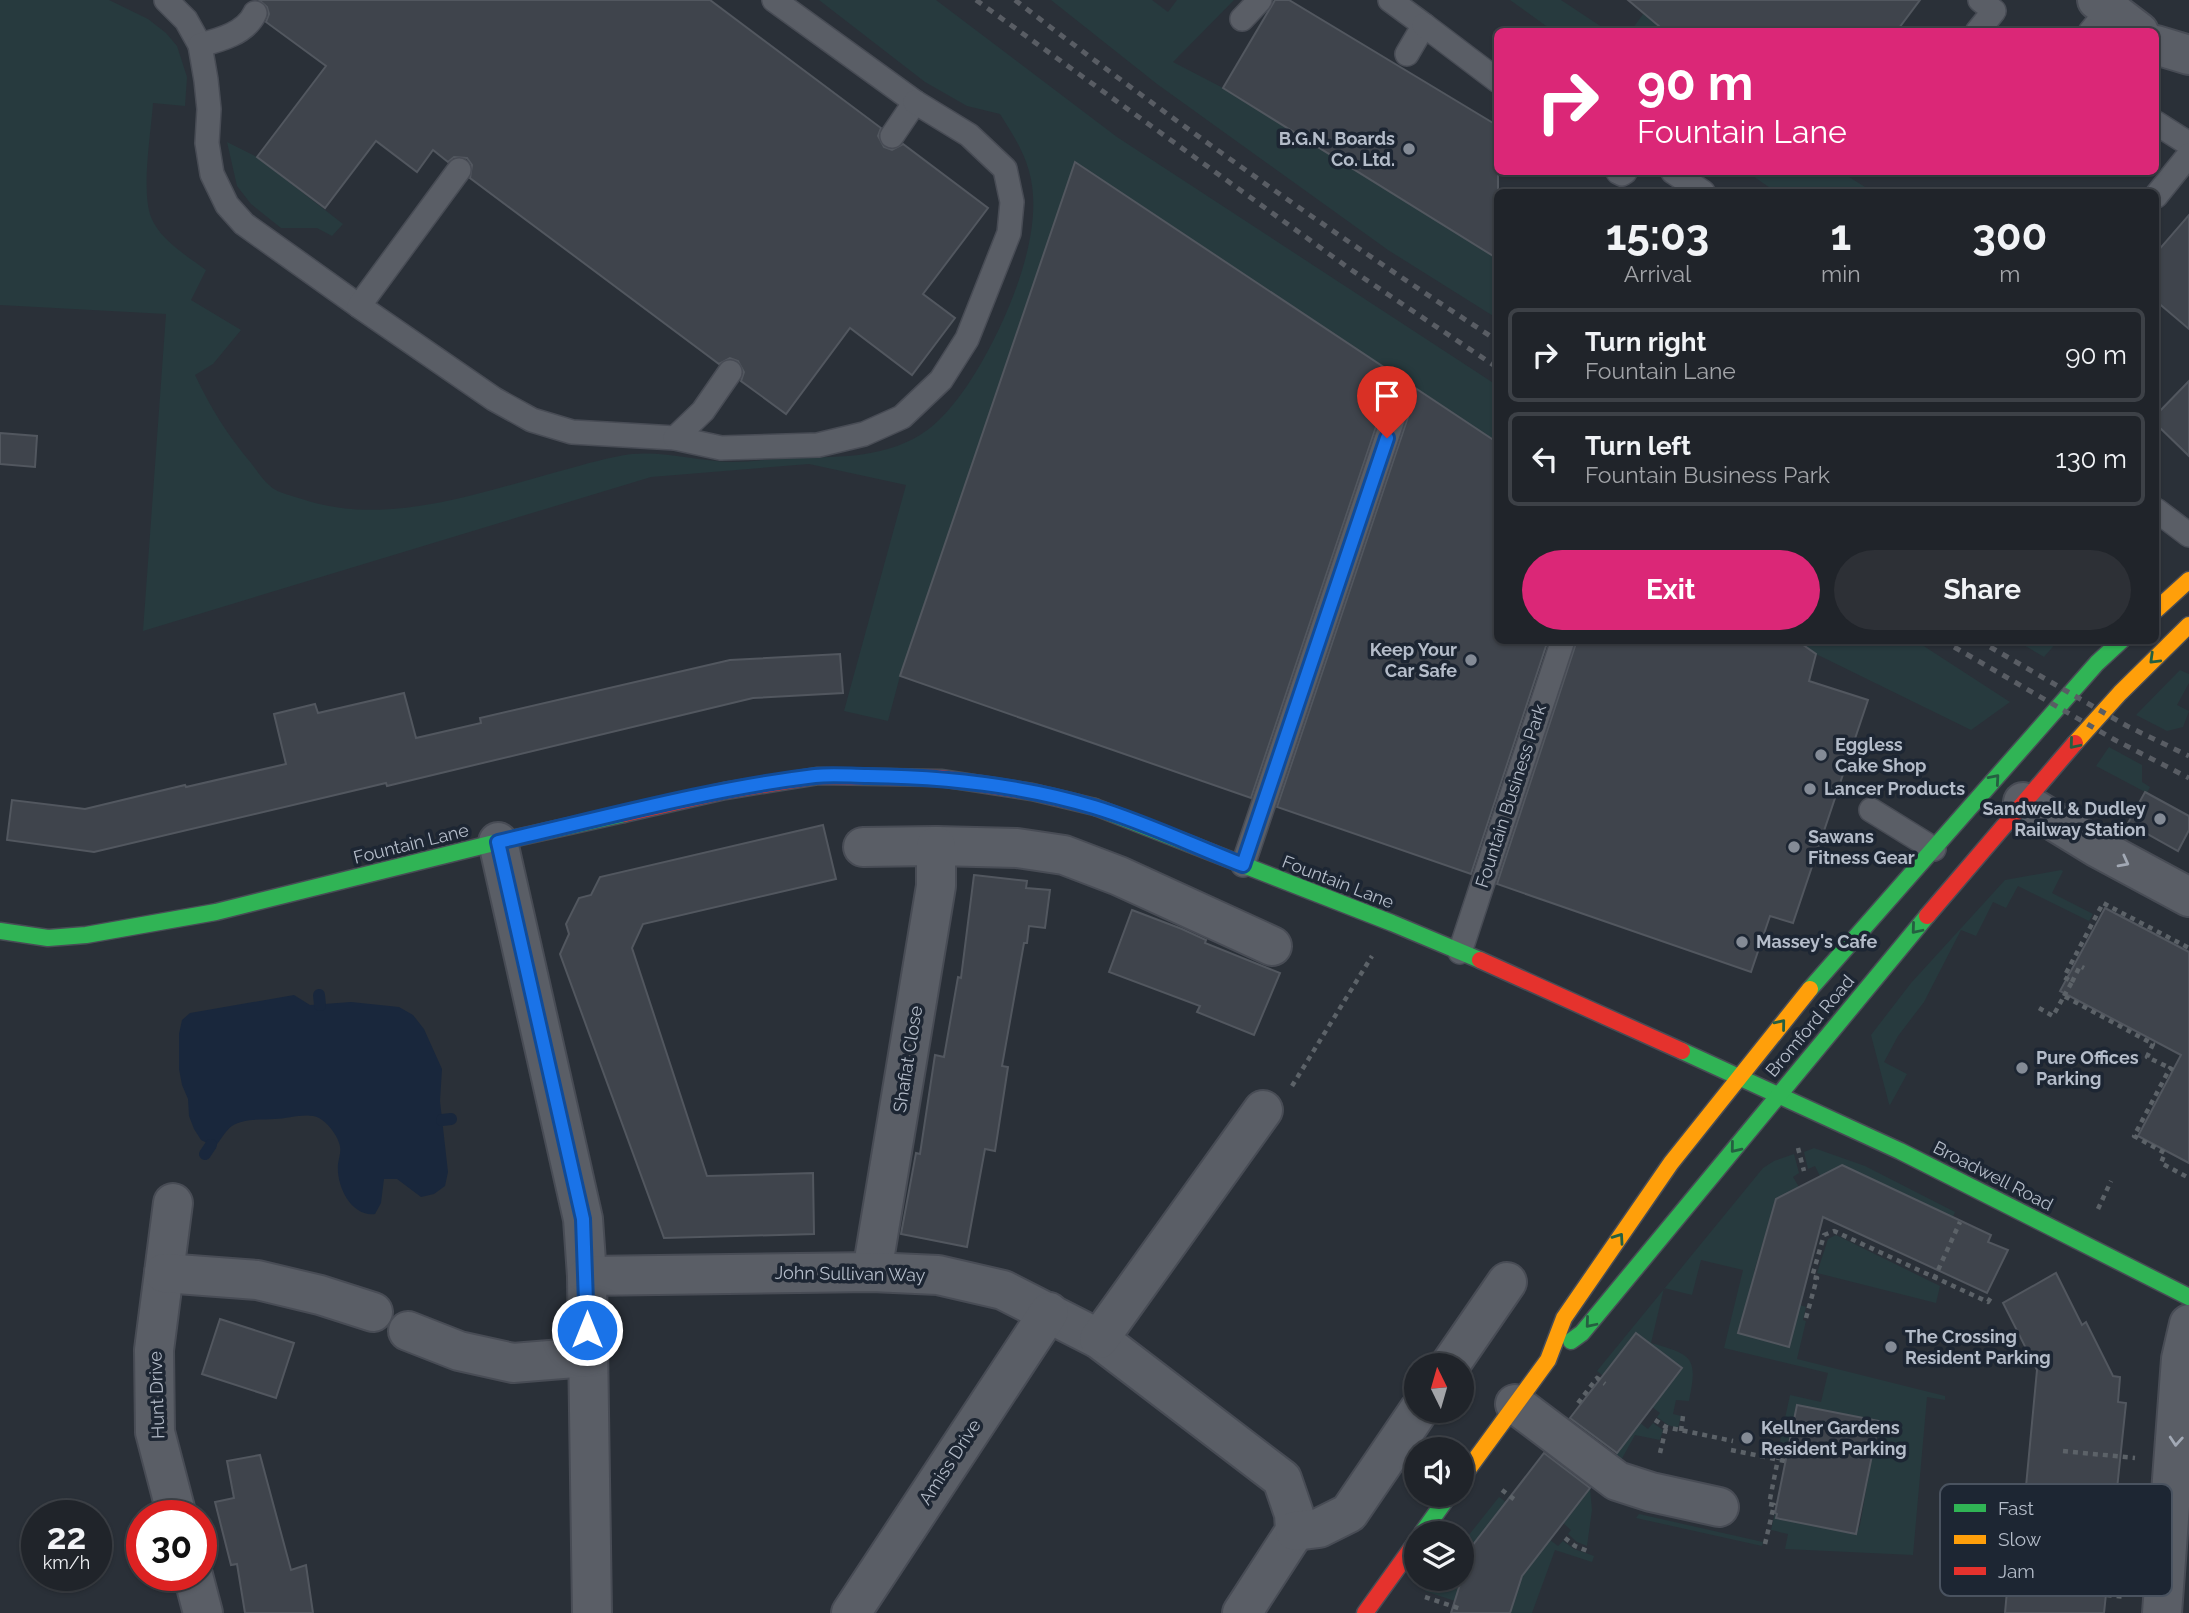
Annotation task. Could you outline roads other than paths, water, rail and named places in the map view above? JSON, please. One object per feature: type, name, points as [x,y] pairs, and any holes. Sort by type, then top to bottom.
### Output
[{"type":"main road","points":[[2159,607],[2189,580]]},
{"type":"main road","name":"Bromford Road","points":[[1474,1461],[1548,1360],[1582,1333],[1777,1095],[2010,802],[2189,625]]},
{"type":"main road","name":"Bromford Road","points":[[1548,1360],[1564,1318],[1671,1163],[1738,1077],[1808,992],[1936,854],[2097,663],[2118,644]]},
{"type":"main road","name":"Fountain Lane","points":[[0,931],[48,938],[86,935],[202,914],[498,842],[725,791],[818,776],[942,778],[1032,792],[1095,807],[1392,923],[1562,995],[1777,1095]]},
{"type":"main road","name":"Broadwell Road","points":[[1777,1095],[1900,1151],[2189,1297]]},
{"type":"main road","points":[[1365,1613],[1404,1559]]},
{"type":"street","points":[[2099,13],[2131,28]]},
{"type":"street","points":[[2159,46],[2189,55]]},
{"type":"street","points":[[2010,802],[2189,897]]},
{"type":"street","points":[[498,842],[583,1219],[587,1276],[592,1613]]},
{"type":"street","name":"Shafiat Close","points":[[873,1272],[936,886],[936,846]]},
{"type":"street","points":[[863,847],[1017,848],[1063,855],[1119,876],[1272,946]]},
{"type":"street","points":[[1100,1339],[1277,1100]]},
{"type":"street","name":"Hunt Drive","points":[[173,1203],[154,1350],[155,1432],[173,1500]]},
{"type":"street","name":"John Sullivan Way","points":[[587,1276],[873,1272],[938,1275],[1003,1290],[1100,1339],[1282,1479],[1294,1514],[1295,1531]]},
{"type":"street","points":[[164,1273],[257,1280],[320,1295],[373,1312]]},
{"type":"street","points":[[1458,1353],[1507,1282]]},
{"type":"street","name":"Amiss Drive","points":[[851,1613],[1049,1312]]},
{"type":"street","points":[[2164,1484],[2181,1359],[2189,1324]]},
{"type":"street","points":[[408,1331],[459,1351],[513,1363],[587,1357]]},
{"type":"street","points":[[1515,1404],[1617,1481],[1651,1492],[1719,1507]]},
{"type":"street","points":[[1242,1613],[1295,1531],[1319,1528],[1349,1513],[1410,1423]]},
{"type":"street","points":[[197,1591],[203,1613]]},
{"type":"lane","points":[[166,0],[186,20],[200,45],[209,109],[207,144],[212,174],[227,205],[244,224],[494,399],[532,420],[572,432],[676,438],[721,448],[818,445],[864,434],[902,416],[942,380],[967,339],[1009,233],[1012,202],[1005,169],[969,135],[915,102],[774,0]]},
{"type":"lane","points":[[1242,19],[1260,0]]},
{"type":"lane","points":[[1390,0],[1494,78]]},
{"type":"lane","points":[[1980,0],[1994,10],[1980,28]]},
{"type":"lane","points":[[200,45],[234,33],[251,22],[255,13]]},
{"type":"lane","points":[[1407,54],[1424,25]]},
{"type":"lane","points":[[892,135],[915,102]]},
{"type":"lane","points":[[2159,125],[2189,144]]},
{"type":"lane","points":[[2159,192],[2189,155]]},
{"type":"lane","points":[[359,306],[459,170]]},
{"type":"lane","points":[[1678,175],[1698,189]]},
{"type":"lane","points":[[676,438],[703,411],[730,372]]},
{"type":"lane","points":[[1243,865],[1395,413]]},
{"type":"lane","points":[[2159,512],[2189,535]]},
{"type":"lane","name":"Fountain Business Park","points":[[1460,952],[1562,644]]},
{"type":"lane","points":[[1871,810],[1936,854]]},
{"type":"water","points":[[294,995],[310,1005],[351,1002],[399,1007],[413,1015],[424,1029],[442,1069],[440,1101],[448,1172],[445,1186],[434,1194],[421,1197],[397,1179],[384,1179],[381,1203],[375,1214],[359,1211],[342,1190],[338,1173],[338,1140],[325,1122],[314,1116],[237,1123],[215,1147],[201,1140],[189,1116],[188,1099],[179,1069],[179,1034],[182,1020],[190,1013]]},
{"type":"waterway","points":[[319,995],[320,1005]]},
{"type":"waterway","points":[[442,1120],[451,1119]]},
{"type":"waterway","points":[[205,1154],[211,1145]]},
{"type":"railway","points":[[976,0],[1350,269],[1494,365]]},
{"type":"railway","points":[[1015,0],[1253,175],[1494,338]]},
{"type":"railway","points":[[1949,644],[2115,740],[2189,778]]},
{"type":"railway","points":[[1985,644],[2127,726],[2189,756]]},
{"type":"place","name":"B.G.N. Boards Co. Ltd.","points":[[1409,149]]},
{"type":"place","name":"Keep Your Car Safe","points":[[1471,660]]},
{"type":"place","name":"Eggless Cake Shop","points":[[1821,755]]},
{"type":"place","name":"Lancer Products","points":[[1810,789]]},
{"type":"place","name":"Sandwell & Dudley Railway Station","points":[[2160,819]]},
{"type":"place","name":"Sawans Fitness Gear","points":[[1794,847]]},
{"type":"place","name":"Massey's Cafe","points":[[1742,942]]},
{"type":"place","name":"Pure Offices Parking","points":[[2022,1068]]},
{"type":"place","name":"The Crossing Resident Parking","points":[[1891,1347]]},
{"type":"place","name":"Kellner Gardens Resident Parking","points":[[1747,1438]]}]
